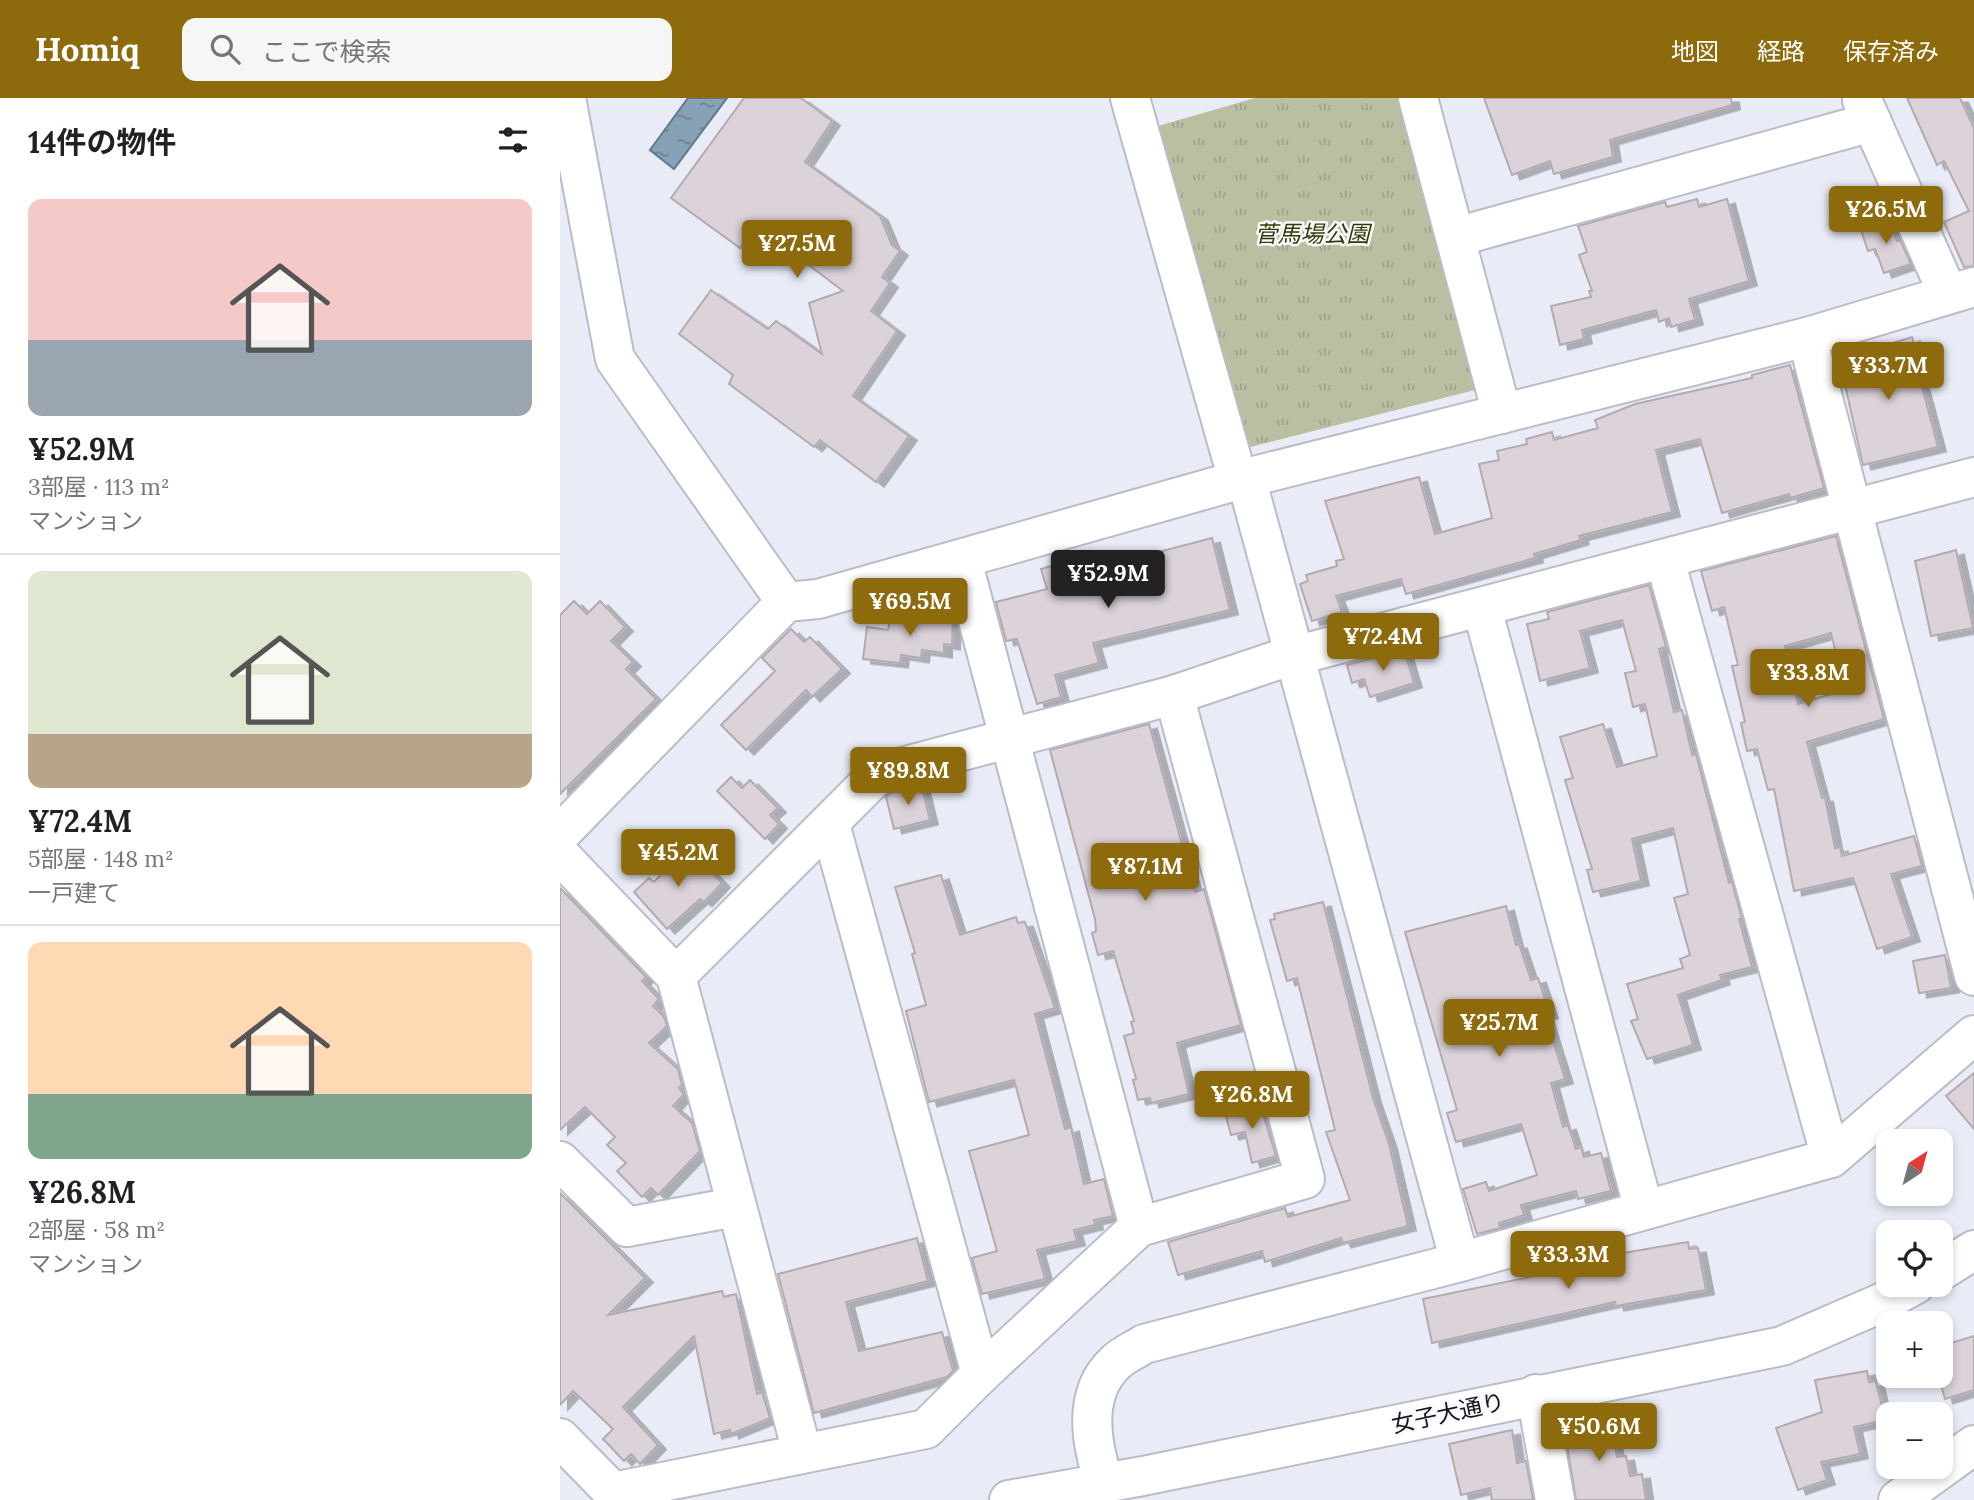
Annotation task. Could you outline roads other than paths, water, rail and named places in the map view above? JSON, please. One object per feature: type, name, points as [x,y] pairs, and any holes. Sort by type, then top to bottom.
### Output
[{"type":"street","points":[[566,98],[615,359],[786,602]]},
{"type":"street","points":[[1419,98],[1502,414]]},
{"type":"street","points":[[560,834],[786,602],[818,599],[962,560],[1239,469],[1502,414],[1807,337],[1961,291],[1867,110],[1456,237]]},
{"type":"street","points":[[1142,111],[1460,1262]]},
{"type":"street","points":[[1807,337],[1974,976]]},
{"type":"street","points":[[676,976],[878,773],[1174,695],[1294,655],[1665,561],[1974,477]]},
{"type":"street","points":[[962,560],[1139,1227]]},
{"type":"street","points":[[1665,561],[1831,1158]]},
{"type":"street","points":[[1482,608],[1644,1210]]},
{"type":"street","points":[[560,1438],[613,1492],[926,1429],[1139,1227],[1305,1179],[1174,695]]},
{"type":"street","points":[[830,824],[981,1374]]},
{"type":"street","points":[[560,855],[676,976],[802,1452]]},
{"type":"street","points":[[1104,1482],[1094,1453],[1091,1412],[1100,1383],[1115,1362],[1144,1344],[1460,1262],[1831,1158],[1974,1035]]},
{"type":"street","points":[[560,1161],[627,1227],[735,1207]]},
{"type":"street","points":[[1953,1263],[1974,1250]]},
{"type":"street","name":"女子大通り","points":[[1009,1500],[1782,1346],[1892,1297]]},
{"type":"street","points":[[1536,1394],[1555,1500]]},
{"type":"street","points":[[1898,1500],[1974,1445]]},
{"type":"water","points":[[688,98],[727,98],[674,169],[650,150]]},
{"type":"park label","name":"菅馬場公園","points":[[1312,234]]}]
